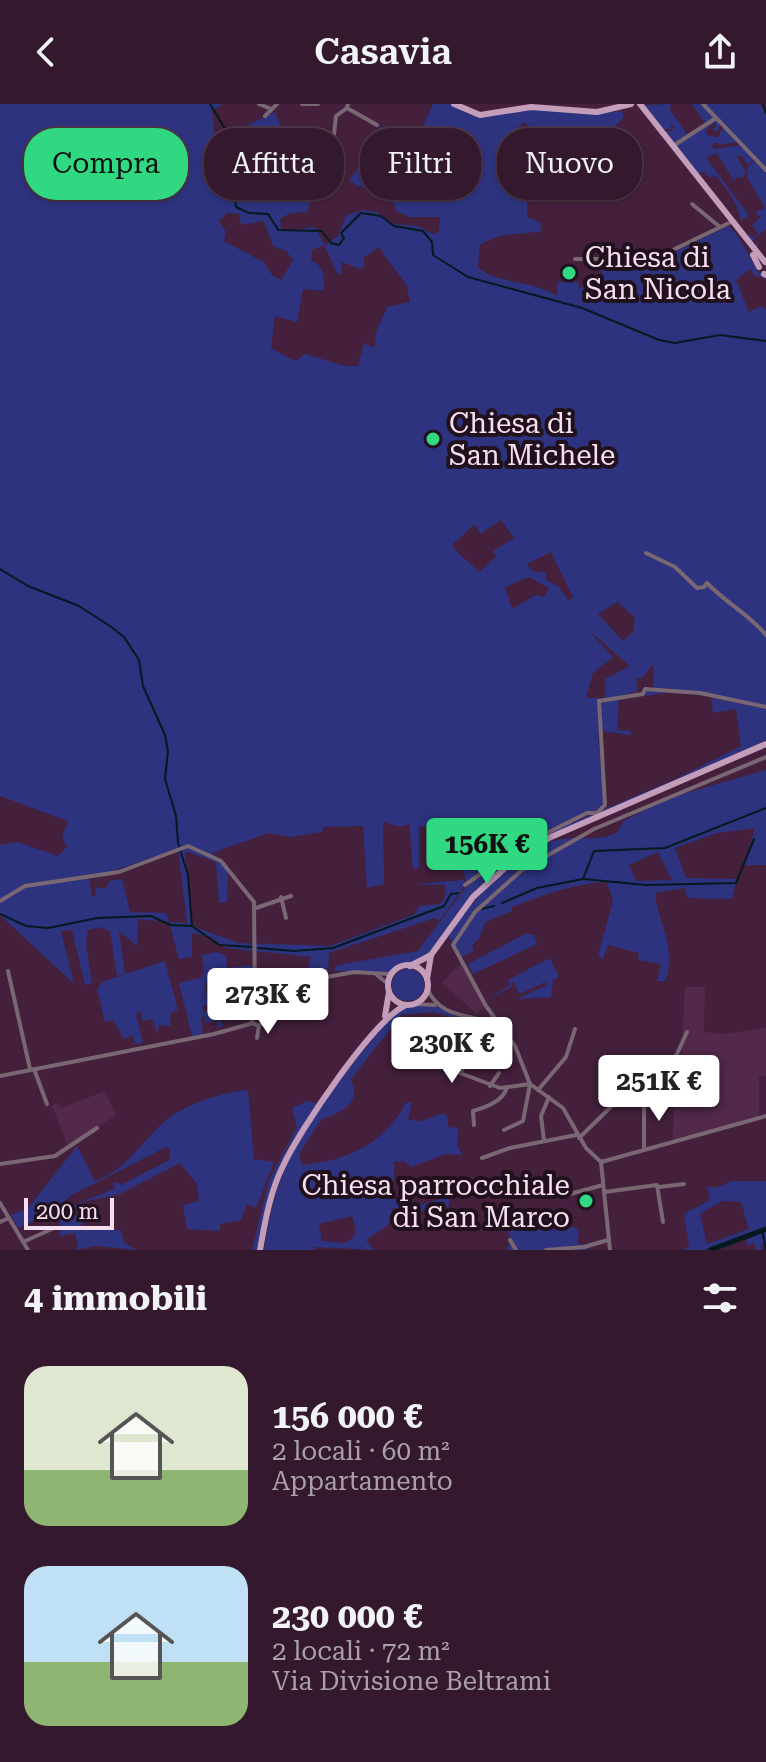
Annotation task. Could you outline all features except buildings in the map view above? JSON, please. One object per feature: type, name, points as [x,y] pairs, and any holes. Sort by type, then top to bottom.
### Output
[{"type":"main road","points":[[454,104],[480,115],[553,106],[597,112],[633,104],[651,117],[763,264],[765,275]]},
{"type":"main road","points":[[384,1020],[395,970],[431,955],[473,897],[517,857],[551,837],[766,744]]},
{"type":"main road","points":[[260,1250],[276,1184],[289,1153],[384,1020],[423,999],[431,955]]},
{"type":"main road","points":[[410,966],[421,970],[427,984]]},
{"type":"main road","points":[[389,988],[396,1001],[409,1005]]},
{"type":"street","points":[[259,104],[276,106]]},
{"type":"street","points":[[302,104],[318,104]]},
{"type":"street","points":[[703,104],[766,170]]},
{"type":"street","points":[[265,116],[276,106]]},
{"type":"street","points":[[335,128],[336,116],[348,106],[377,125]]},
{"type":"street","points":[[673,146],[716,118]]},
{"type":"street","points":[[692,204],[720,227]]},
{"type":"street","points":[[575,259],[654,259],[731,222]]},
{"type":"street","points":[[646,553],[675,567],[697,588],[707,583],[723,601],[757,623],[766,635]]},
{"type":"street","points":[[465,885],[487,865],[587,813],[597,813],[605,805],[599,701],[643,694],[645,689],[700,693],[766,707]]},
{"type":"street","points":[[610,1250],[601,1162],[578,1136],[563,1108],[530,1084],[515,1046],[482,999],[453,942],[492,894],[522,870],[594,829],[766,757]]},
{"type":"street","points":[[0,901],[25,886],[119,872],[136,863],[192,846],[221,861],[244,885],[256,908],[254,1022],[257,1038]]},
{"type":"street","points":[[519,864],[522,870]]},
{"type":"street","points":[[256,908],[291,896]]},
{"type":"street","points":[[281,897],[286,918]]},
{"type":"street","points":[[0,1076],[214,1034],[254,1022],[295,991],[327,977],[395,970]]},
{"type":"street","points":[[8,971],[32,1068],[47,1104]]},
{"type":"street","points":[[375,974],[389,988]]},
{"type":"street","points":[[427,984],[438,1005]]},
{"type":"street","points":[[409,1005],[438,1005],[503,1030]]},
{"type":"street","points":[[255,1012],[265,1012]]},
{"type":"street","points":[[538,1090],[566,1057],[575,1029]]},
{"type":"street","points":[[482,1158],[544,1141],[578,1136],[616,1102],[639,1101],[677,1054],[687,1032]]},
{"type":"street","points":[[471,1056],[460,1073],[490,1086],[530,1084]]},
{"type":"street","points":[[490,1086],[499,1073]]},
{"type":"street","points":[[504,1130],[523,1121],[530,1084]]},
{"type":"street","points":[[474,1125],[473,1111],[493,1105],[507,1087]]},
{"type":"street","points":[[644,1096],[644,1150]]},
{"type":"street","points":[[544,1141],[541,1116],[549,1097]]},
{"type":"street","points":[[601,1162],[766,1116]]},
{"type":"street","points":[[0,1164],[55,1156],[97,1128]]},
{"type":"street","points":[[602,1173],[612,1160]]},
{"type":"street","points":[[563,1196],[604,1184]]},
{"type":"street","points":[[604,1192],[684,1184]]},
{"type":"street","points":[[659,1187],[663,1222]]},
{"type":"street","points":[[0,1203],[28,1250]]},
{"type":"street","points":[[0,1222],[9,1218]]},
{"type":"street","points":[[23,1242],[54,1228]]},
{"type":"street","points":[[510,1240],[516,1250]]},
{"type":"street","points":[[546,1250],[584,1247],[608,1240]]},
{"type":"shaded area","points":[[0,104],[223,104],[212,111],[214,128],[204,128],[204,200],[247,200],[257,203],[256,200],[311,200],[307,212],[290,213],[280,219],[282,231],[315,227],[325,245],[338,236],[346,216],[362,210],[377,212],[394,224],[418,226],[433,234],[439,231],[440,217],[410,217],[396,211],[395,204],[387,200],[481,200],[481,128],[422,128],[433,104],[451,104],[470,114],[529,109],[594,114],[622,111],[624,117],[613,128],[532,128],[524,122],[518,128],[497,128],[497,200],[527,200],[527,217],[540,222],[542,231],[503,236],[480,245],[478,268],[498,278],[537,287],[557,296],[558,282],[578,282],[579,288],[605,282],[601,270],[609,262],[656,261],[728,226],[766,278],[755,276],[750,269],[736,280],[749,312],[762,306],[766,310],[766,706],[662,687],[668,692],[646,696],[646,691],[654,691],[653,664],[642,678],[636,679],[638,691],[614,697],[619,698],[617,730],[631,731],[631,735],[602,731],[598,735],[604,802],[599,810],[584,812],[499,856],[467,883],[458,858],[429,827],[419,826],[419,868],[413,869],[409,824],[400,827],[383,822],[384,884],[367,888],[363,826],[323,827],[322,832],[290,837],[269,833],[212,853],[228,866],[227,902],[219,903],[216,862],[185,851],[192,926],[239,943],[330,946],[413,915],[420,906],[440,904],[445,897],[445,885],[414,884],[464,880],[463,888],[439,921],[435,918],[329,953],[328,974],[313,980],[311,976],[305,977],[311,957],[226,948],[211,937],[192,933],[192,957],[179,959],[169,922],[138,919],[137,946],[119,931],[125,974],[117,976],[110,931],[99,927],[88,930],[86,944],[92,983],[85,985],[72,930],[61,931],[74,984],[0,915],[0,845],[17,842],[58,856],[67,847],[62,837],[68,821],[0,796]],"holes":[[[227,213],[239,214],[241,225],[264,221],[273,246],[286,251],[293,260],[281,280],[272,275],[265,263],[224,241],[226,232],[219,221]],[[324,245],[337,273],[341,274],[341,262],[361,269],[365,266],[363,258],[379,247],[407,286],[410,302],[387,307],[376,332],[375,348],[364,343],[358,366],[345,366],[305,354],[295,361],[271,348],[275,316],[297,322],[303,289],[324,291],[323,272],[311,260],[312,250]],[[501,520],[514,538],[493,551],[496,557],[479,572],[452,545],[475,524],[480,534]],[[551,552],[573,597],[569,601],[559,587],[545,579],[547,573],[532,571],[527,564]],[[529,577],[549,588],[544,597],[536,595],[512,609],[505,587]],[[617,602],[635,617],[633,632],[623,641],[598,614]],[[585,627],[630,666],[605,679],[605,698],[586,698],[593,673],[613,657]],[[178,848],[187,923],[169,922],[166,913],[130,912],[122,879],[109,881],[106,889],[95,887],[96,895],[92,896],[89,877]]]},
{"type":"shaded area","points":[[671,104],[670,110],[687,134],[675,144],[665,131],[672,131],[674,127],[671,124],[671,129],[663,129],[645,105]]},
{"type":"shaded area","points":[[692,104],[702,104],[720,124],[718,132],[712,130],[716,127],[715,122],[705,131],[709,136],[718,137],[723,127],[738,142],[719,145],[715,142],[712,145],[714,149],[742,145],[755,159],[747,165],[742,155],[738,157],[732,149],[746,172],[743,177],[735,178],[735,182],[716,153],[706,158],[749,215],[741,221],[735,203],[720,180],[715,175],[709,178],[704,171],[697,175],[675,146],[707,126]]},
{"type":"shaded area","points":[[705,104],[760,104],[766,115],[766,169]]},
{"type":"shaded area","points":[[275,112],[281,128],[244,128],[244,127]]},
{"type":"shaded area","points":[[755,161],[766,172],[766,229],[752,241],[755,245],[759,242],[757,248],[743,234],[755,237],[758,233],[752,225],[761,217],[755,212],[765,208],[747,177],[748,166]]},
{"type":"shaded area","points":[[360,165],[360,186],[349,181]]},
{"type":"shaded area","points":[[711,698],[766,709],[766,740],[515,856],[513,851],[555,830],[676,779],[741,746],[736,709],[713,713]]},
{"type":"shaded area","points":[[766,770],[766,865],[744,865],[755,828],[717,833],[675,848],[686,878],[737,879],[732,899],[687,898],[685,888],[655,893],[668,947],[665,981],[657,981],[661,964],[638,960],[639,953],[608,945],[603,959],[598,956],[613,901],[607,882],[571,887],[512,907],[512,911],[485,922],[479,939],[472,945],[474,951],[462,957],[448,936],[482,892],[509,865],[525,854],[558,840],[595,838],[618,832],[623,821],[672,797]],"holes":[[[658,852],[672,880],[636,881],[629,865]]]},
{"type":"shaded area","points":[[510,853],[513,857],[473,894],[428,955],[388,972],[333,971],[338,965],[418,951],[465,888]]},
{"type":"shaded area","points":[[527,933],[534,935],[537,944],[473,974],[468,964]]},
{"type":"shaded area","points":[[216,952],[226,955],[227,968],[253,965],[252,971],[229,981],[235,1002],[241,1001],[244,1008],[239,1016],[226,1022],[223,1007],[230,1005],[227,994],[215,991],[212,980],[208,979],[205,988],[209,1005],[203,1006],[204,1012],[213,1011],[224,1025],[218,1028],[216,1020],[206,1024],[205,1017],[201,1018],[203,1035],[192,1036],[179,983],[200,978],[204,972],[202,955]]},
{"type":"shaded area","points":[[550,958],[559,977],[553,980],[551,997],[517,999],[547,985],[545,982],[520,994],[512,980],[511,987],[485,1000],[510,985],[508,980]]},
{"type":"shaded area","points":[[464,960],[486,1004],[477,1014],[442,983]]},
{"type":"shaded area","points":[[165,961],[178,1010],[170,1014],[171,1026],[159,1025],[157,1033],[152,1019],[142,1021],[141,1012],[136,1013],[143,1043],[135,1044],[133,1035],[124,1039],[113,1020],[105,1022],[97,989],[102,982]]},
{"type":"shaded area","points":[[408,969],[419,974],[424,985],[419,996],[408,1001],[397,996],[392,985],[397,974]]},
{"type":"shaded area","points":[[311,981],[255,1005],[256,990],[265,989],[268,992],[267,986]]},
{"type":"shaded area","points":[[685,987],[705,987],[704,1032],[723,1034],[766,1028],[766,1076],[759,1076],[759,1116],[673,1140],[674,1063],[681,1061]]},
{"type":"shaded area","points":[[433,1005],[471,1023],[434,1012],[401,1015],[351,1079],[354,1088],[352,1101],[342,1111],[321,1120],[299,1154],[302,1165],[334,1159],[363,1148],[387,1129],[406,1103],[412,1102],[408,1120],[421,1121],[443,1113],[448,1118],[448,1127],[458,1128],[457,1144],[462,1155],[446,1154],[411,1167],[404,1161],[394,1162],[394,1199],[420,1205],[450,1196],[449,1206],[428,1211],[393,1208],[388,1225],[366,1240],[374,1250],[315,1247],[314,1250],[264,1250],[276,1193],[298,1141],[333,1088],[386,1022],[402,1008]],"holes":[[[352,1216],[356,1230],[353,1238],[344,1243],[322,1241],[319,1224]]]},
{"type":"shaded area","points":[[248,1090],[254,1159],[274,1162],[256,1208],[247,1204],[241,1220],[220,1224],[220,1231],[187,1229],[183,1205],[199,1201],[197,1184],[180,1163],[120,1194],[83,1202],[73,1211],[76,1216],[82,1212],[86,1215],[80,1228],[121,1230],[124,1242],[136,1250],[96,1246],[75,1250],[78,1247],[75,1233],[60,1236],[60,1220],[41,1218],[18,1228],[11,1215],[28,1208],[77,1146],[95,1181],[116,1170],[174,1114],[206,1100]],"holes":[[[166,1147],[170,1148],[169,1160],[121,1185],[113,1183],[114,1189],[56,1212],[70,1196]]]},
{"type":"shaded area","points":[[105,1091],[116,1115],[68,1147],[52,1105],[58,1103],[61,1108]]},
{"type":"shaded area","points":[[307,1101],[320,1104],[287,1149],[265,1209],[257,1250],[252,1250],[269,1180],[297,1127],[292,1108]]},
{"type":"shaded area","points":[[732,1181],[766,1181],[766,1243],[761,1245],[761,1250],[755,1250],[755,1244],[746,1245],[747,1239],[753,1237],[750,1232],[704,1250],[683,1250],[689,1247],[684,1214],[710,1200],[707,1186],[715,1188]],"holes":[[[722,1201],[741,1202],[749,1229],[707,1244],[700,1214]]]},
{"type":"shaded area","points":[[562,1207],[566,1227],[561,1229],[575,1227],[579,1233],[577,1243],[590,1246],[588,1250],[506,1250],[511,1241],[506,1223],[543,1214],[545,1220],[549,1220],[548,1211]]},
{"type":"waterway","points":[[210,104],[227,132],[236,207],[249,213],[268,214],[275,225]]},
{"type":"waterway","points":[[763,104],[766,113]]},
{"type":"waterway","points":[[276,226],[278,230],[322,231],[331,243],[339,245],[344,238],[341,233],[361,213],[381,216],[394,226],[423,231],[432,242],[433,255],[468,277],[582,308],[659,340],[675,343],[720,335],[766,341]]},
{"type":"waterway","points":[[0,569],[28,586],[79,606],[110,626],[124,637],[139,660],[143,686],[165,735],[168,751],[165,779],[188,875],[192,926]]},
{"type":"waterway","points":[[502,903],[537,888],[583,879],[594,851],[665,848],[766,808]]},
{"type":"waterway","points":[[583,879],[646,885],[736,883],[754,839]]},
{"type":"waterway","points":[[258,948],[294,951],[333,948],[444,906],[451,894],[458,893]]},
{"type":"waterway","points":[[481,909],[494,906]]},
{"type":"waterway","points":[[0,914],[26,926],[48,928],[97,918],[151,916],[170,925],[192,926],[219,945],[252,947]]},
{"type":"waterway","points":[[710,1250],[766,1229]]},
{"type":"waterway","points":[[762,1230],[766,1250]]},
{"type":"place","name":"Chiesa di San Nicola","points":[[569,273]]},
{"type":"place","name":"Chiesa di San Michele","points":[[433,439]]},
{"type":"place","name":"Chiesa parrocchiale di San Marco","points":[[586,1201]]}]
